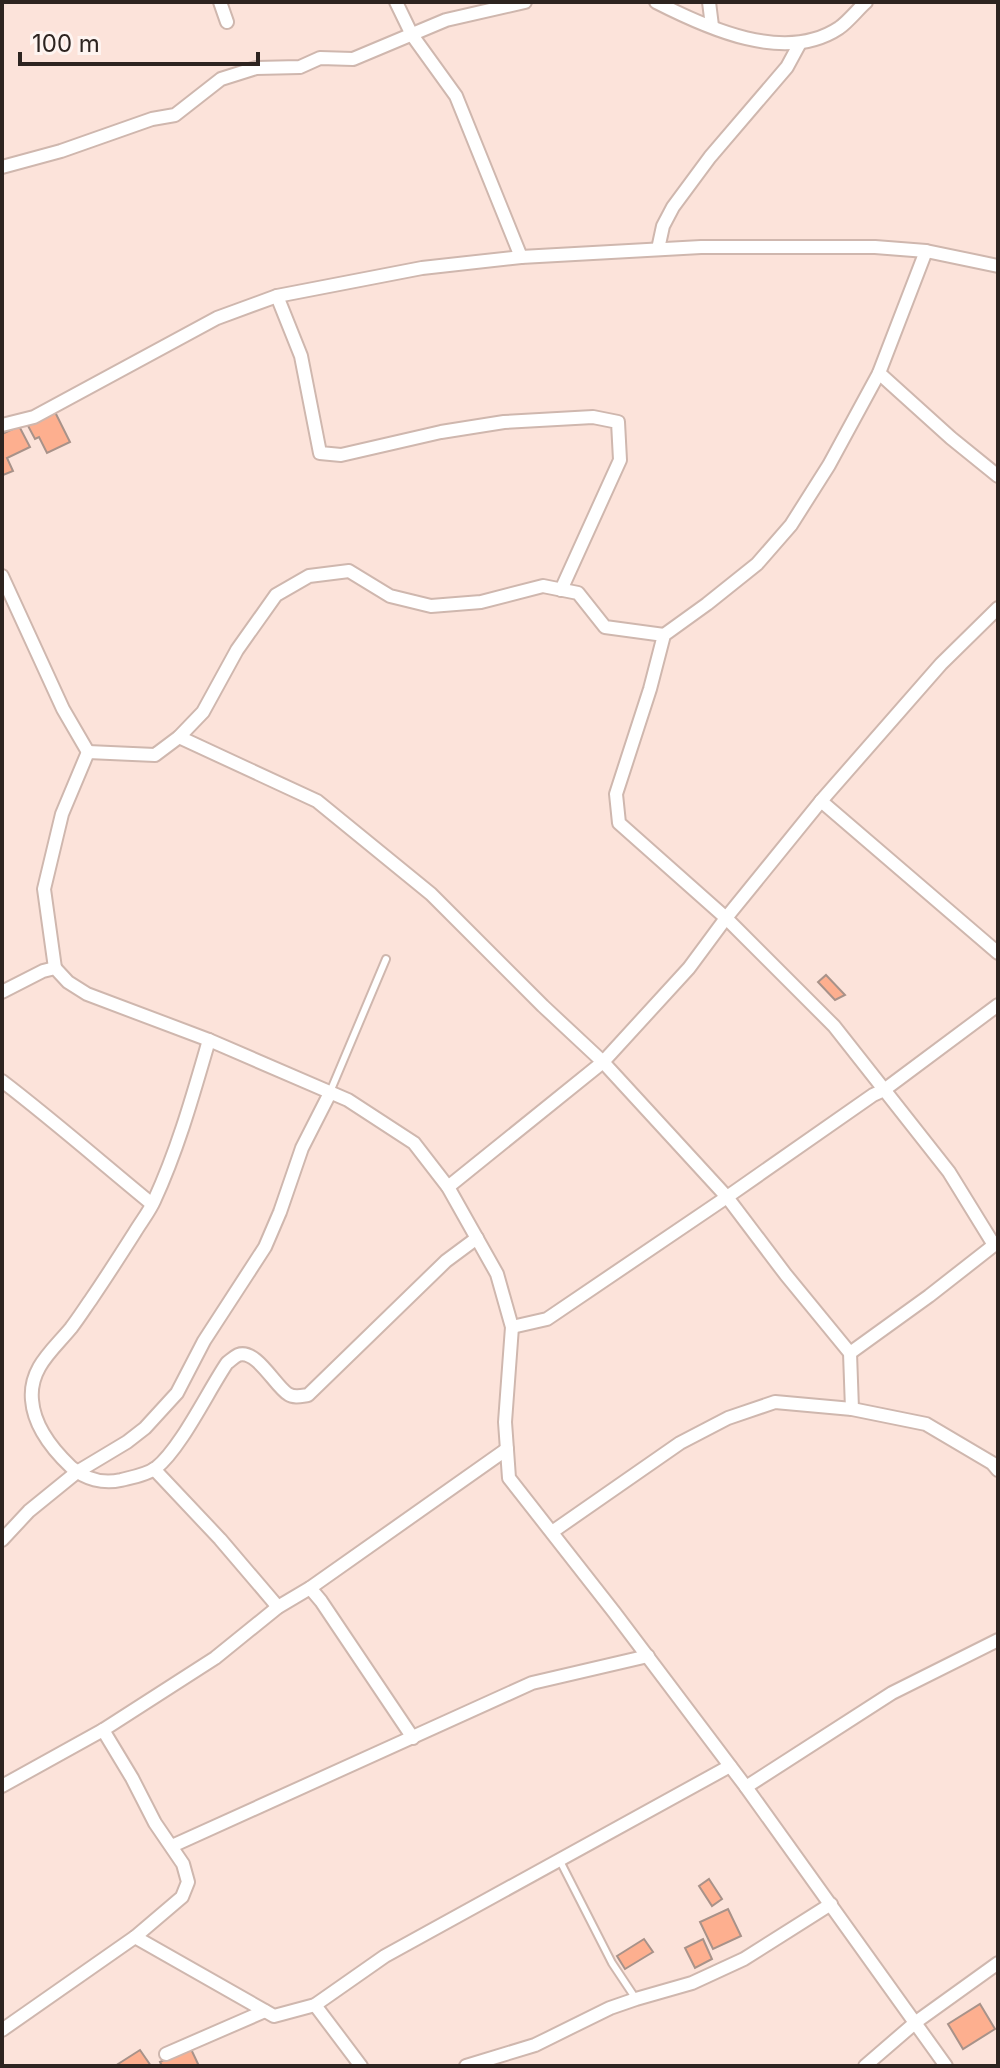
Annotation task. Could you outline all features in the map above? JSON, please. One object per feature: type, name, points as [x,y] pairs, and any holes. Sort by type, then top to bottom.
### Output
[{"type":"street","points":[[220,2],[227,22]]},
{"type":"street","points":[[396,2],[412,35],[456,96],[521,257]]},
{"type":"street","points":[[656,2],[754,41],[800,43],[840,27],[866,2]]},
{"type":"street","points":[[709,2],[712,26]]},
{"type":"street","points":[[2,167],[61,151],[152,119],[175,115],[221,79],[256,68],[300,67],[320,58],[353,59],[446,20],[520,3]]},
{"type":"street","points":[[658,249],[663,226],[673,207],[710,157],[781,75],[800,43]]},
{"type":"street","points":[[2,425],[34,417],[217,318],[277,296],[422,268],[521,257],[701,247],[875,247],[926,251],[998,266]]},
{"type":"street","points":[[850,1353],[996,1244],[949,1172],[834,1026],[726,918],[619,823],[616,794],[664,635],[757,564],[791,525],[829,465],[879,373],[926,251]]},
{"type":"street","points":[[277,296],[301,356],[320,453],[341,455],[441,432],[504,422],[593,417],[618,422],[620,460],[561,590]]},
{"type":"street","points":[[879,373],[951,438],[995,468]]},
{"type":"street","points":[[88,752],[155,755],[179,737],[203,712],[237,650],[276,595],[309,576],[349,571],[390,596],[431,606],[481,602],[543,586],[578,593],[605,627],[664,635]]},
{"type":"street","points":[[2,576],[63,709],[88,752]]},
{"type":"street","points":[[448,1187],[603,1062],[689,968],[821,801],[941,664],[998,608]]},
{"type":"street","points":[[179,737],[317,801],[431,894],[603,1062],[727,1197],[850,1353],[852,1409]]},
{"type":"street","points":[[88,752],[62,814],[44,889],[55,968],[68,982],[87,994],[209,1040],[348,1100],[414,1143],[448,1187],[497,1274],[512,1327],[505,1422],[509,1478],[746,1787],[946,2066]]},
{"type":"street","points":[[821,801],[998,953]]},
{"type":"street","points":[[2,992],[55,968]]},
{"type":"street","points":[[512,1327],[547,1319],[884,1090],[998,1005]]},
{"type":"street","points":[[209,1040],[180,1140],[152,1204],[108,1275],[70,1329],[45,1356],[35,1375],[31,1399],[35,1415],[48,1441],[77,1472],[95,1481],[112,1482],[154,1469],[177,1444],[227,1363],[239,1354],[247,1354],[257,1360],[289,1394],[296,1397],[308,1395],[446,1261],[477,1238]]},
{"type":"street","points":[[2,1081],[152,1204]]},
{"type":"street","points":[[2,1540],[29,1511],[77,1472],[145,1428],[177,1393],[204,1341],[265,1247],[302,1148],[330,1093]]},
{"type":"street","points":[[552,1532],[680,1443],[728,1418],[775,1402],[852,1409],[926,1424],[992,1463],[998,1470]]},
{"type":"street","points":[[2,1786],[103,1730],[215,1658],[278,1607],[310,1588],[507,1449]]},
{"type":"street","points":[[154,1469],[278,1607]]},
{"type":"street","points":[[310,1588],[413,1738]]},
{"type":"street","points":[[746,1787],[892,1693],[998,1640]]},
{"type":"street","points":[[172,1846],[532,1683],[648,1656]]},
{"type":"street","points":[[2,2030],[135,1937],[182,1897],[188,1882],[183,1864],[155,1823],[103,1730]]},
{"type":"street","points":[[135,1937],[274,2016],[315,2005],[385,1956],[730,1766]]},
{"type":"street","points":[[466,2066],[535,2045],[636,1999],[692,1983],[744,1959],[831,1904]]},
{"type":"street","points":[[865,2066],[916,2022],[998,1963]]},
{"type":"street","points":[[315,2005],[361,2066]]},
{"type":"street","points":[[166,2054],[265,2011]]},
{"type":"lane","points":[[330,1093],[386,959]]},
{"type":"lane","points":[[559,1859],[612,1963],[636,1999]]},
{"type":"building","points":[[54,410],[70,442],[47,453],[39,437],[35,439],[27,424]]},
{"type":"building","points":[[19,426],[30,447],[7,458],[13,471],[3,475],[2,434]]},
{"type":"building","points":[[826,975],[845,995],[835,1000],[818,982]]},
{"type":"building","points":[[709,1879],[722,1899],[712,1906],[699,1886]]},
{"type":"building","points":[[728,1909],[741,1936],[713,1949],[700,1922]]},
{"type":"building","points":[[644,1939],[653,1952],[625,1969],[617,1956]]},
{"type":"building","points":[[703,1939],[712,1959],[695,1968],[685,1948]]},
{"type":"building","points":[[980,2004],[995,2029],[963,2049],[948,2024]]},
{"type":"building","points":[[190,2047],[199,2066],[162,2066],[160,2062]]},
{"type":"building","points":[[140,2050],[151,2066],[115,2066]]}]
